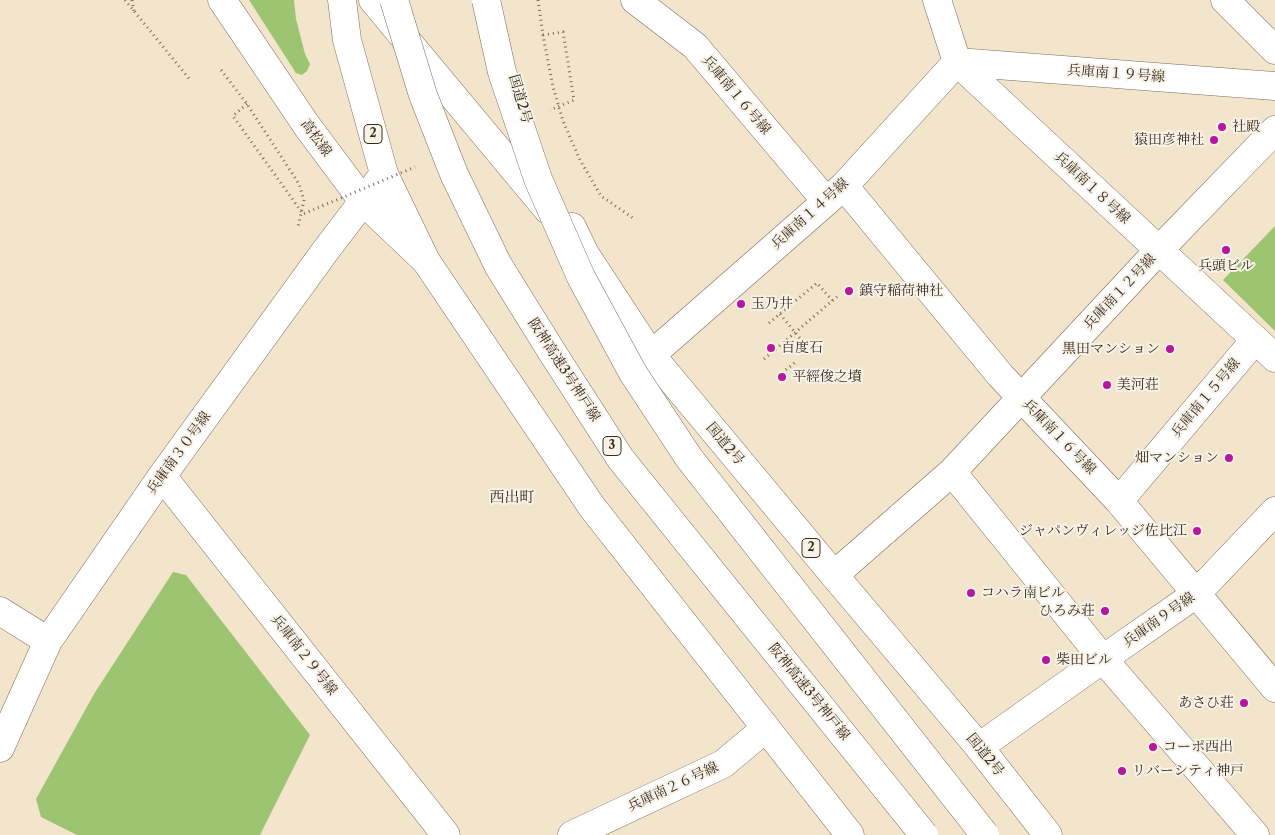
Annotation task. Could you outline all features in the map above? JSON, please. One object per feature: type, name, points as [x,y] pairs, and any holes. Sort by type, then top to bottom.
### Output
[{"type":"main road","name":"高松線","points":[[222,0],[307,126],[363,201],[426,261]]},
{"type":"main road","name":"2","points":[[342,0],[347,40],[384,174],[426,261],[592,506],[850,835]]},
{"type":"main road","points":[[373,0],[585,254]]},
{"type":"main road","name":"阪神高速3号神戸線","points":[[394,0],[423,95],[454,174],[498,265],[552,352],[620,458],[924,835]]},
{"type":"main road","points":[[486,0],[502,72],[538,179],[581,277],[633,373],[689,458],[985,835]]},
{"type":"main road","name":"国道2号","points":[[492,0],[531,138],[585,254],[651,355],[979,747],[1048,835]]},
{"type":"main road","name":"兵庫南１６号線","points":[[635,0],[695,46],[835,193],[1021,398],[1119,502],[1275,688]]},
{"type":"main road","name":"兵庫南１８号線","points":[[937,0],[957,62],[1275,358]]},
{"type":"main road","points":[[1225,0],[1275,50]]},
{"type":"main road","name":"兵庫南１４号線","points":[[651,355],[835,193],[957,62]]},
{"type":"main road","name":"兵庫南１９号線","points":[[957,62],[1275,86]]},
{"type":"main road","name":"兵庫南１２号線","points":[[834,576],[952,472],[1159,250],[1275,130]]},
{"type":"main road","name":"兵庫南３０号線","points":[[0,748],[48,641],[162,476],[384,174]]},
{"type":"main road","name":"兵庫南１５号線","points":[[1119,502],[1255,340]]},
{"type":"main road","points":[[952,472],[1103,659],[1255,835]]},
{"type":"main road","name":"兵庫南２９号線","points":[[162,476],[446,835]]},
{"type":"main road","name":"兵庫南９号線","points":[[979,747],[1196,594],[1275,511]]},
{"type":"main road","points":[[0,611],[48,641]]},
{"type":"main road","name":"兵庫南２６号線","points":[[572,835],[723,764],[766,728]]},
{"type":"main road","points":[[1271,835],[1275,832]]},
{"type":"path","points":[[125,0],[191,81]]},
{"type":"path","points":[[132,0],[134,11]]},
{"type":"path","points":[[538,0],[553,87],[580,160],[601,196],[633,218]]},
{"type":"path","points":[[221,70],[247,104],[299,184],[304,200],[298,230]]},
{"type":"path","points":[[769,323],[817,283],[832,300]]},
{"type":"path","points":[[764,359],[838,296]]},
{"type":"path","points":[[780,314],[806,347]]},
{"type":"path","points":[[778,376],[797,361]]},
{"type":"green space","points":[[249,0],[294,0],[296,19],[305,54],[310,64],[307,71],[302,75],[296,73]]},
{"type":"green space","points":[[1275,226],[1275,331],[1223,280]]},
{"type":"green space","points":[[173,572],[186,575],[310,735],[260,835],[77,835],[41,817],[36,799],[94,694]]},
{"type":"place","name":"社殿","points":[[1222,127]]},
{"type":"place","name":"猿田彦神社","points":[[1214,140]]},
{"type":"place","name":"兵頭ビル","points":[[1226,250]]},
{"type":"place","name":"鎮守稲荷神社","points":[[849,291]]},
{"type":"place","name":"玉乃井","points":[[741,304]]},
{"type":"place","name":"百度石","points":[[771,348]]},
{"type":"place","name":"黒田マンション","points":[[1170,349]]},
{"type":"place","name":"平經俊之墳","points":[[782,377]]},
{"type":"place","name":"美河荘","points":[[1107,385]]},
{"type":"place","name":"畑マンション","points":[[1229,458]]},
{"type":"place","name":"ジャパンヴィレッジ佐比江","points":[[1197,531]]},
{"type":"place","name":"コハラ南ビル","points":[[971,593]]},
{"type":"place","name":"ひろみ荘","points":[[1105,611]]},
{"type":"place","name":"柴田ビル","points":[[1046,660]]},
{"type":"place","name":"あさひ荘","points":[[1244,703]]},
{"type":"place","name":"コーポ西出","points":[[1153,747]]},
{"type":"place","name":"リバーシティ神戸","points":[[1122,771]]},
{"type":"district","name":"西出町","points":[[512,498]]}]
